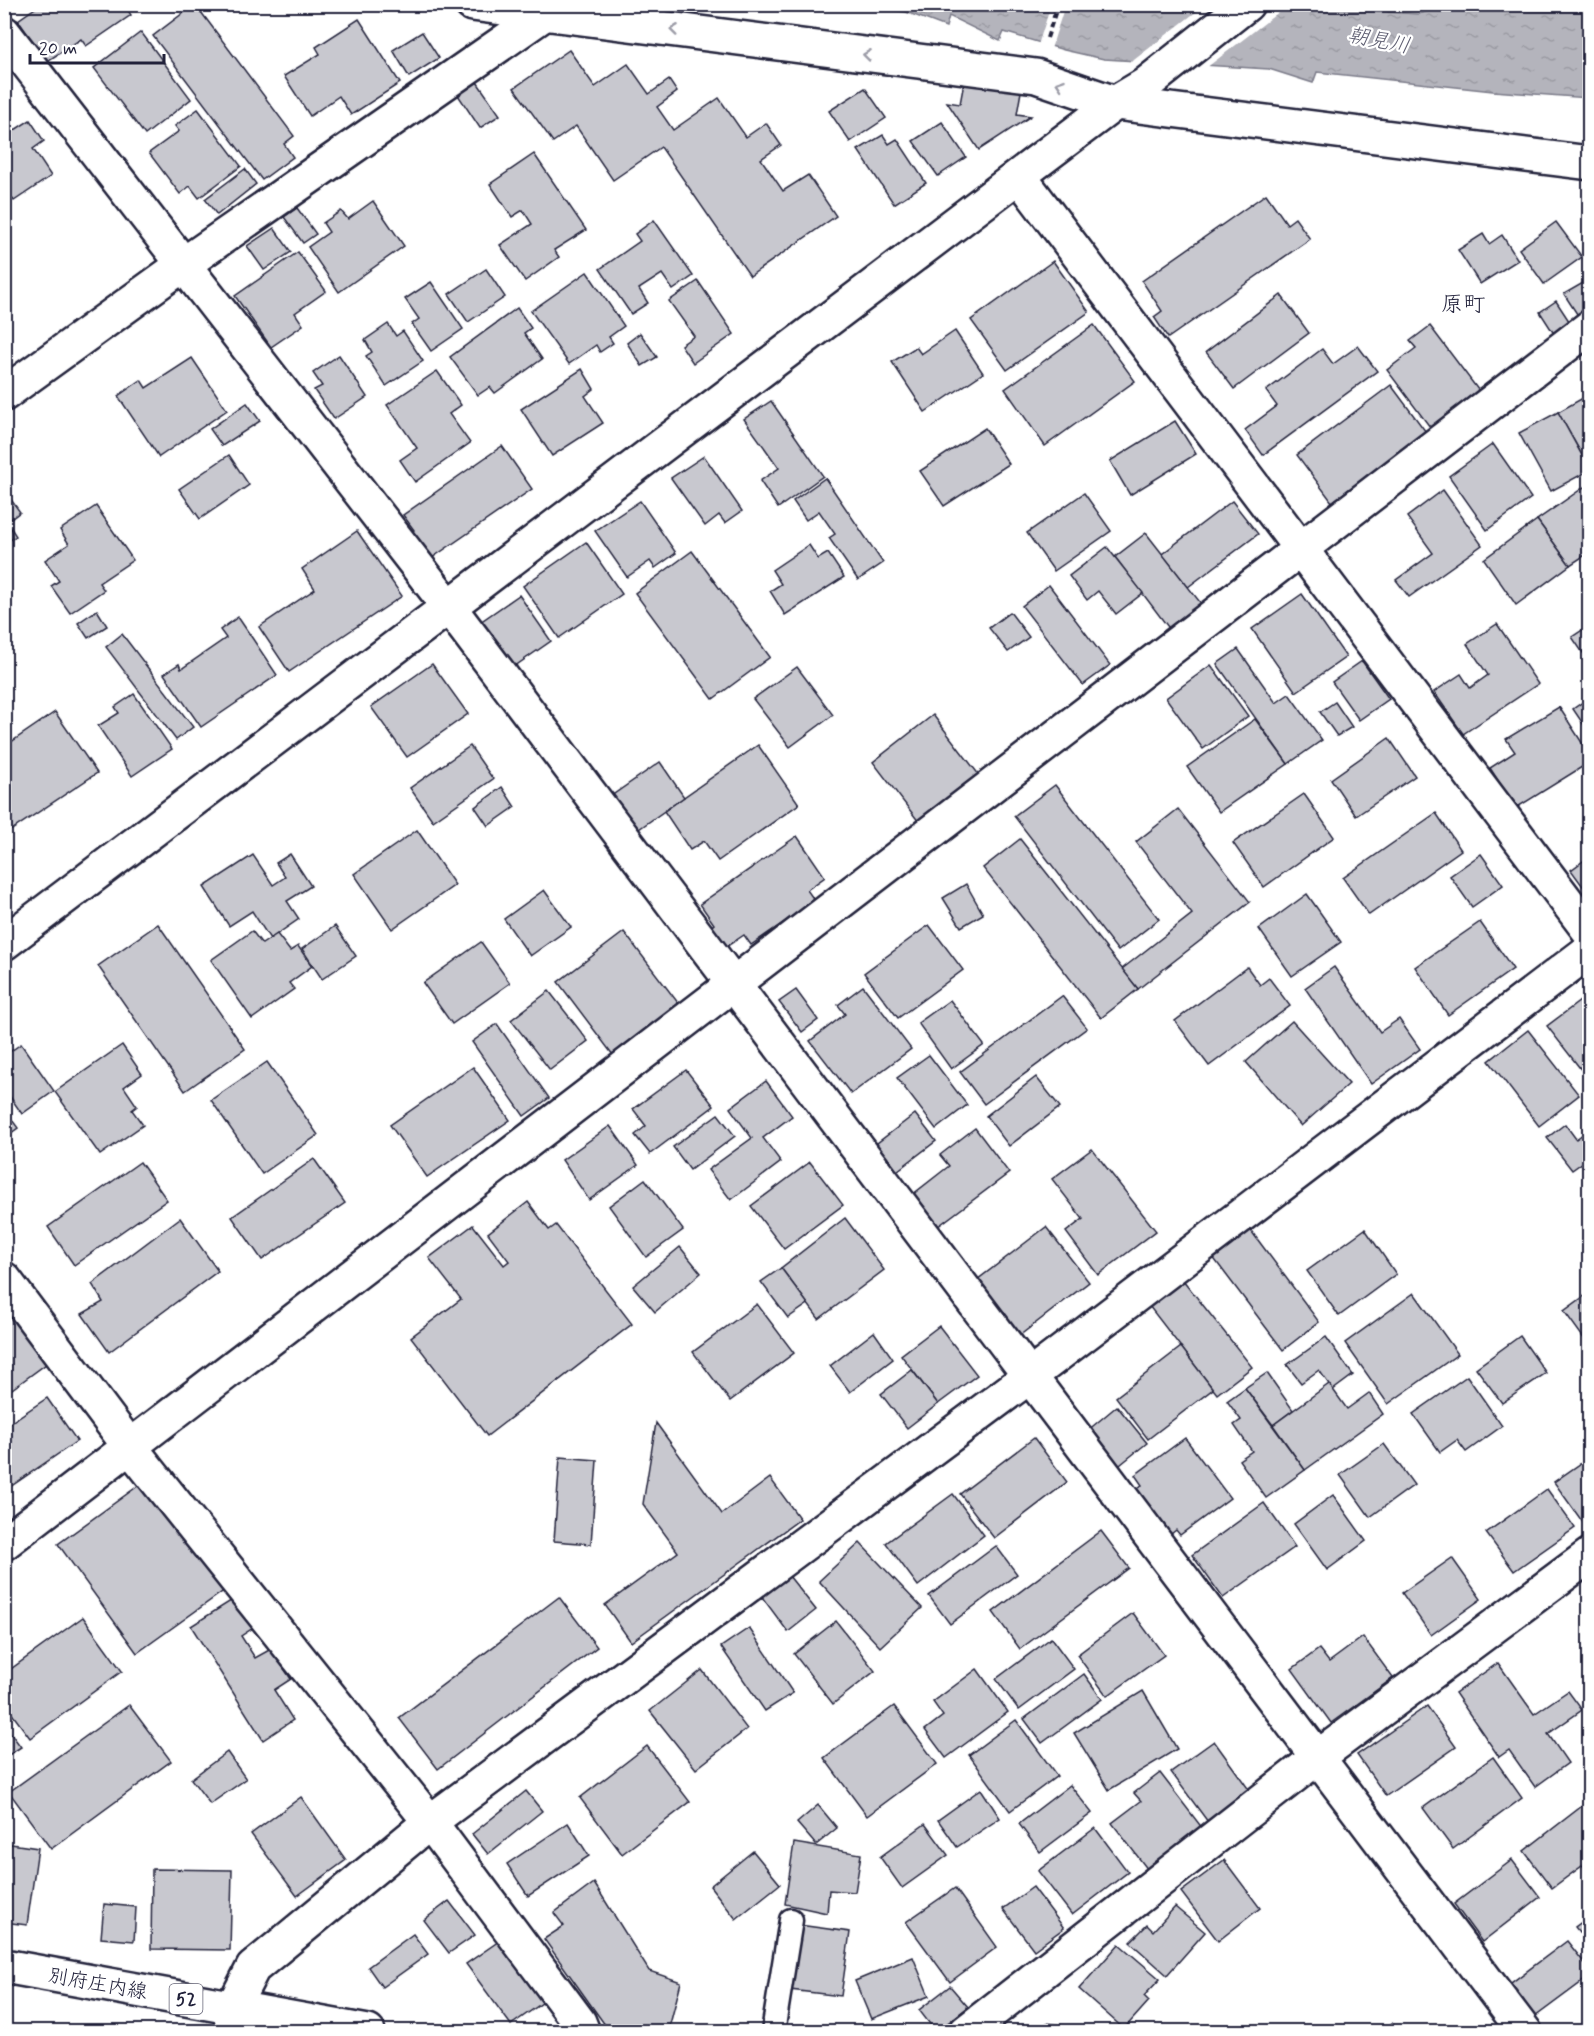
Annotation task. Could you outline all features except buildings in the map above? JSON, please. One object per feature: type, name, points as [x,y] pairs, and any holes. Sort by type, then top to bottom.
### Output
[{"type":"street","points":[[472,4],[1036,76],[1115,103],[1590,163]]},
{"type":"street","points":[[4,943],[1115,103],[1144,85],[1247,4]]},
{"type":"street","points":[[4,394],[184,264],[544,14]]},
{"type":"street","points":[[4,33],[450,607],[1525,2031]]},
{"type":"street","points":[[1019,176],[1590,932]]},
{"type":"street","points":[[4,1544],[1590,327]]},
{"type":"street","points":[[232,2019],[253,1968],[430,1822],[1030,1376],[1590,950]]},
{"type":"street","points":[[4,1279],[130,1447],[430,1822],[579,2022],[583,2031]]},
{"type":"street","points":[[966,2031],[1318,1757],[1590,1555]]},
{"type":"street","name":"別府庄内線","points":[[4,1966],[232,2019],[368,2031]]},
{"type":"lane","points":[[773,2031],[791,1920]]},
{"type":"path","points":[[1045,44],[1058,4]]},
{"type":"water","name":"朝見川","points":[[1368,4],[1389,12],[1418,14],[1452,5],[1589,5],[1589,98],[1493,91],[1317,72],[1313,83],[1269,69],[1104,59],[1004,32],[1000,41],[949,16],[946,27],[906,12],[853,5]]},
{"type":"pier","points":[[1051,5],[1065,5],[1051,49],[1038,45]]},
{"type":"pier","points":[[1205,5],[1288,5],[1206,68],[1130,63]]},
{"type":"district","name":"原町","points":[[1463,303]]}]
